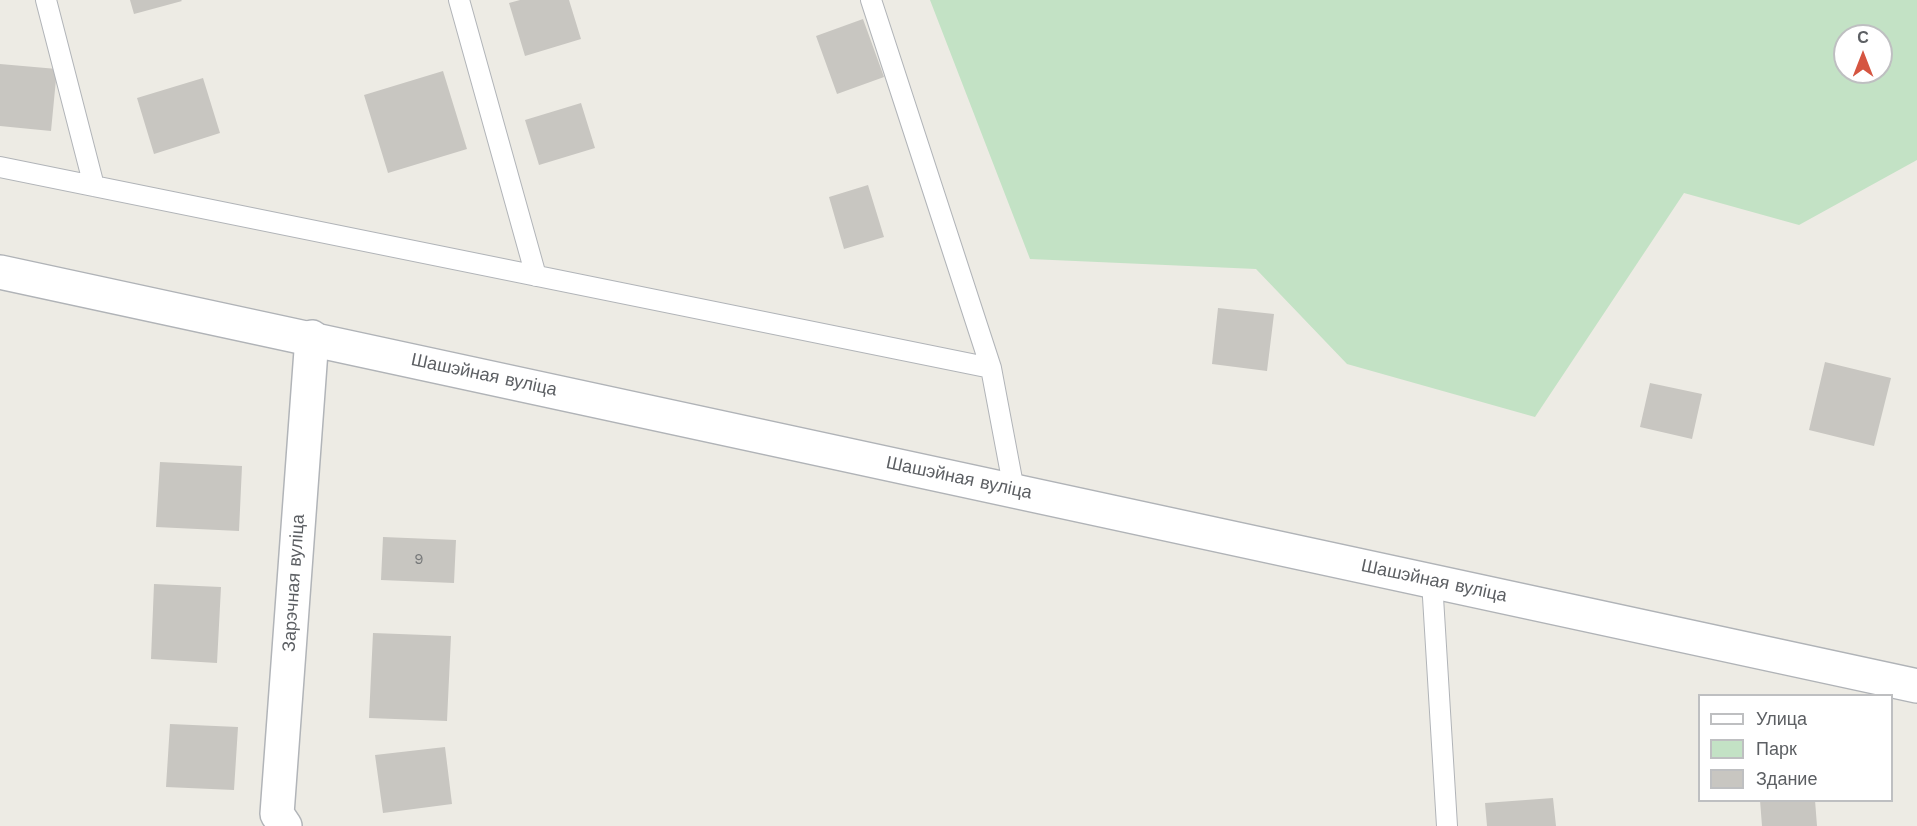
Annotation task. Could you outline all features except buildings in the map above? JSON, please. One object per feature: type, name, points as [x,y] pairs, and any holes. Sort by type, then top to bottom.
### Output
[{"type":"main road","name":"Шашэйная вуліца","points":[[0,272],[1917,686]]},
{"type":"main road","name":"Зарэчная вуліца","points":[[285,826],[277,814],[312,338]]},
{"type":"lane","points":[[46,0],[94,186]]},
{"type":"lane","points":[[459,0],[536,276]]},
{"type":"lane","points":[[871,0],[991,368],[1014,490]]},
{"type":"lane","points":[[0,167],[991,368]]},
{"type":"lane","points":[[1432,581],[1447,826]]},
{"type":"green space","points":[[930,0],[1917,0],[1917,160],[1799,225],[1684,193],[1535,417],[1347,364],[1256,269],[1030,259]]}]
